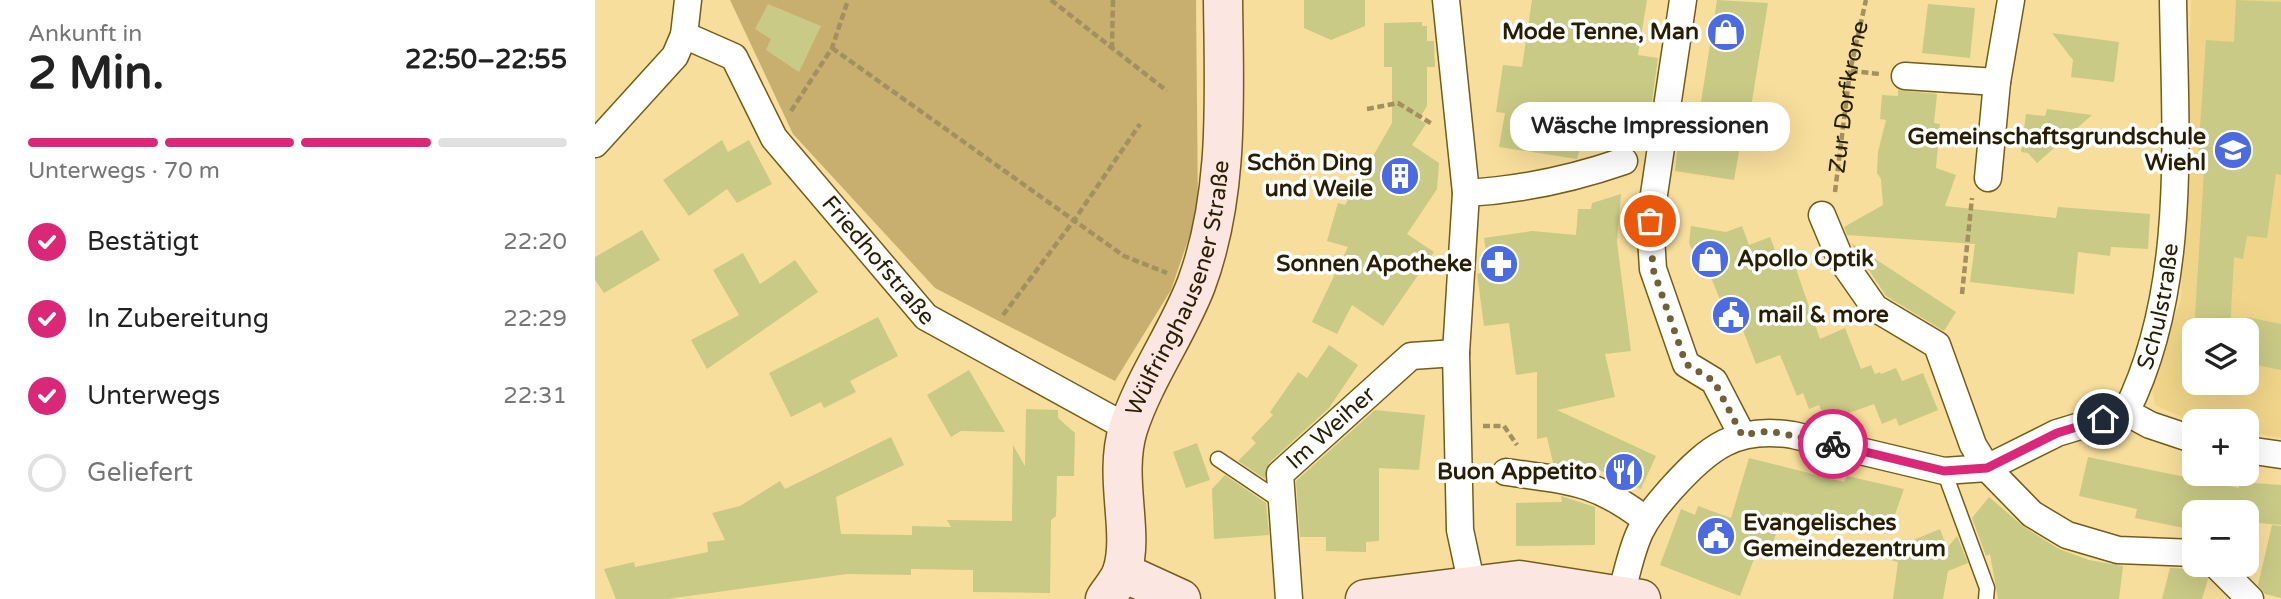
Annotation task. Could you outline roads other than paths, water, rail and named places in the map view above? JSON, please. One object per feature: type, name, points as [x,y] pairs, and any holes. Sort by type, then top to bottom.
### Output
[{"type":"street","points":[[595,144],[675,56],[684,35],[688,0]]},
{"type":"street","name":"Wülfringhausener Straße","points":[[1114,586],[1125,540],[1120,465],[1128,428],[1196,284],[1217,205],[1224,134],[1223,0]]},
{"type":"street","points":[[1446,0],[1465,193],[1456,353],[1460,530],[1473,592]]},
{"type":"street","points":[[1683,0],[1650,221],[1653,269],[1686,364],[1714,381],[1742,435]]},
{"type":"street","points":[[1988,178],[1997,82],[2011,0]]},
{"type":"street","name":"Schulstraße","points":[[2126,412],[2136,392],[2163,313],[2168,279],[2172,215],[2172,0]]},
{"type":"street","name":"Friedhofstraße","points":[[684,35],[734,57],[774,138],[926,317],[1128,428]]},
{"type":"street","points":[[1905,76],[1997,82]]},
{"type":"street","points":[[1465,193],[1569,180],[1624,161]]},
{"type":"street","points":[[1822,215],[1840,258],[1875,308],[1937,345],[1973,445],[1987,468],[2032,514],[2067,534],[2118,551],[2182,553]]},
{"type":"street","name":"Im Weiher","points":[[1289,599],[1280,474],[1411,355],[1456,353]]},
{"type":"street","points":[[1365,599],[1473,592],[1519,580],[1631,597],[1638,534],[1646,520],[1680,479],[1713,447],[1742,435],[1769,431],[1793,435],[1944,471],[1987,468],[2057,433],[2126,412],[2150,425],[2182,436]]},
{"type":"street","points":[[2259,452],[2281,455]]},
{"type":"street","points":[[1506,472],[1586,483],[1620,500],[1646,520]]},
{"type":"street","points":[[2228,577],[2250,599]]},
{"type":"street","points":[[1114,586],[1181,599]]},
{"type":"lane","points":[[1218,459],[1282,502]]},
{"type":"lane","points":[[1944,471],[1987,587],[1986,599]]},
{"type":"place","name":"Mode Tenne, Man","points":[[1726,32]]},
{"type":"place","name":"Gemeinschaftsgrundschule Wiehl","points":[[2233,150]]},
{"type":"place","name":"Schön Ding und Weile","points":[[1400,176]]},
{"type":"place","name":"Wäsche Impressionen","points":[[1650,221]]},
{"type":"place","name":"Apollo Optik","points":[[1710,259]]},
{"type":"place","name":"Sonnen Apotheke","points":[[1499,264]]},
{"type":"place","name":"mail & more","points":[[1731,315]]},
{"type":"place","name":"Buon Appetito","points":[[1624,472]]},
{"type":"place","name":"Evangelisches Gemeindezentrum","points":[[1716,536]]}]
